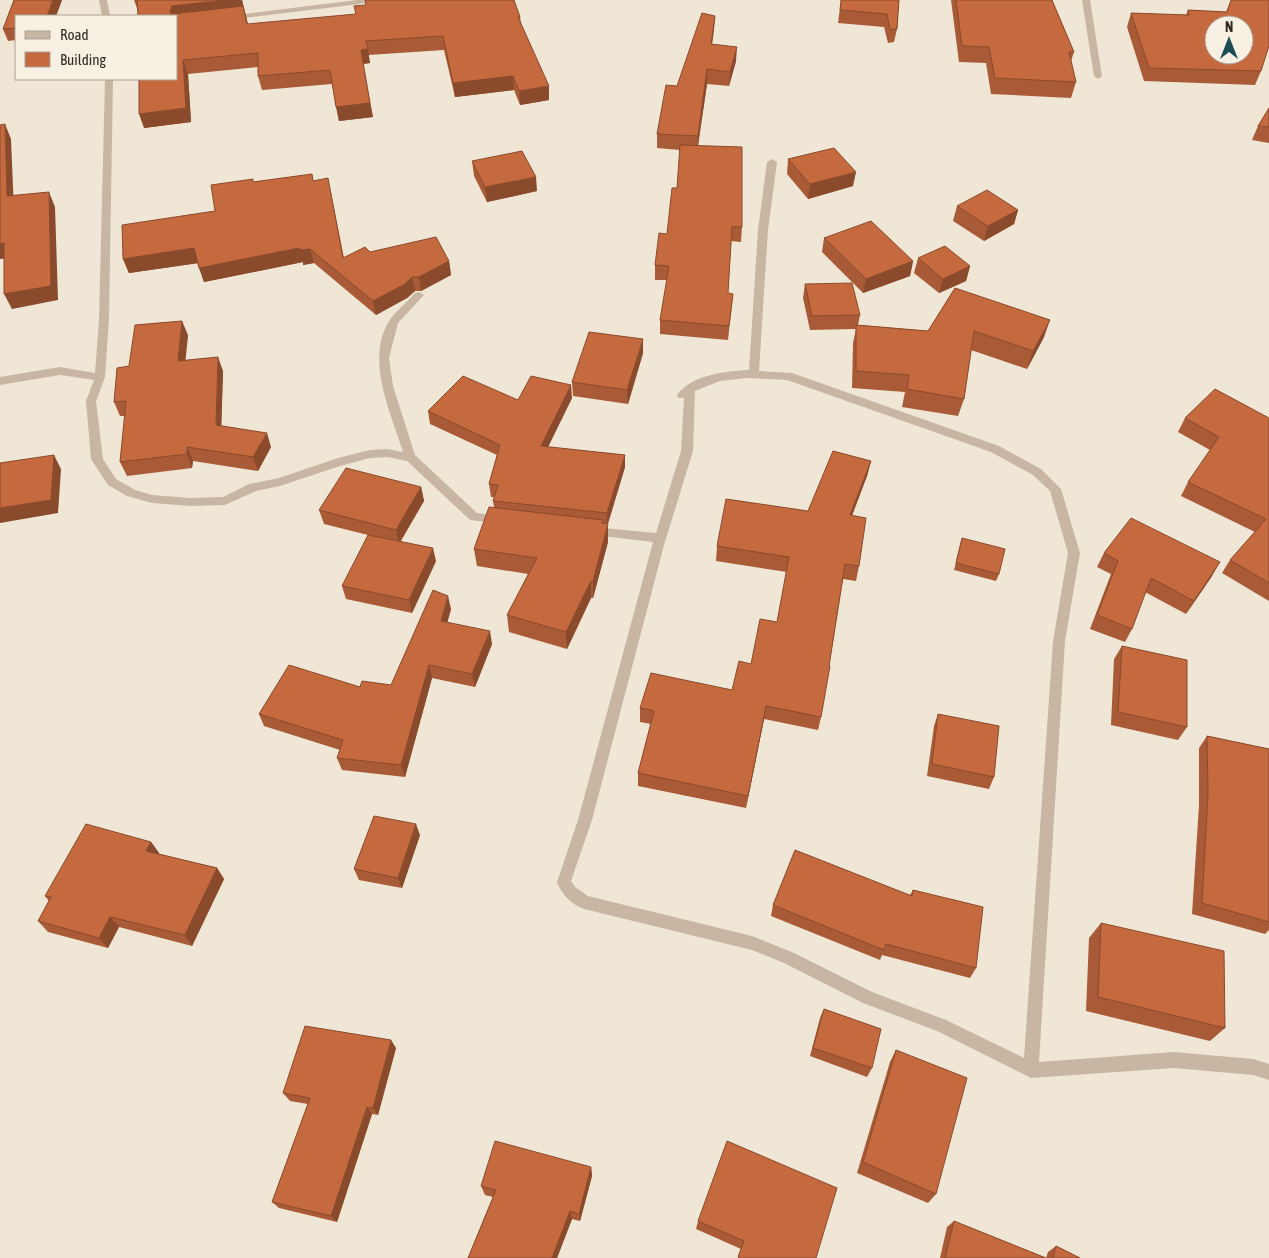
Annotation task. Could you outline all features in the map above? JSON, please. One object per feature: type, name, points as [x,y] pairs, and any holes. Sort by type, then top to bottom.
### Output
[{"type":"street","points":[[103,0],[106,15]]},
{"type":"street","points":[[215,20],[378,0]]},
{"type":"street","points":[[1086,0],[1098,76]]},
{"type":"street","points":[[109,80],[104,320],[100,377],[90,401],[97,459],[112,482],[131,493],[152,499],[225,502],[253,487],[280,482],[338,462],[370,454],[387,453],[410,457]]},
{"type":"street","points":[[754,373],[763,230],[772,162]]},
{"type":"street","points":[[419,295],[394,322],[384,358],[388,386],[410,457],[474,517],[513,522]]},
{"type":"street","points":[[0,381],[60,371],[100,377]]},
{"type":"street","points":[[1031,1070],[1059,641],[1074,553],[1055,489],[1037,472],[995,450],[788,376],[754,373],[713,378],[689,389],[682,395],[690,389],[687,450],[660,538],[585,820],[564,882],[570,892],[584,902],[752,943],[789,958],[868,998],[941,1025],[1031,1070],[1174,1060],[1253,1068],[1269,1072]]},
{"type":"street","points":[[582,529],[660,538]]},
{"type":"building","points":[[14,0],[53,0],[47,15],[15,15],[15,28],[3,29]]},
{"type":"building","points":[[137,0],[226,0],[172,6],[170,12],[172,14],[243,6],[247,24],[356,14],[354,6],[366,5],[365,0],[514,0],[520,17],[518,17],[549,86],[519,91],[513,76],[453,83],[443,36],[366,41],[368,49],[361,50],[370,103],[336,107],[330,70],[258,76],[258,53],[183,60],[186,108],[139,114],[139,80],[178,80],[178,15],[138,15]]},
{"type":"building","points":[[841,0],[899,0],[897,29],[890,30],[887,14],[840,10]]},
{"type":"building","points":[[956,0],[1052,0],[1074,52],[1069,52],[1076,82],[995,78],[989,47],[962,46]]},
{"type":"building","points":[[1231,0],[1269,0],[1269,46],[1261,71],[1149,68],[1131,13],[1189,15],[1188,10],[1227,12]]},
{"type":"building","points":[[702,13],[715,16],[711,44],[737,47],[730,72],[707,69],[698,136],[657,134],[666,85],[677,86]]},
{"type":"building","points":[[1269,108],[1269,127],[1258,126]]},
{"type":"building","points":[[5,124],[7,196],[49,192],[51,286],[4,294],[4,243],[0,244],[0,125]]},
{"type":"building","points":[[680,145],[742,147],[742,227],[732,227],[728,293],[733,294],[729,326],[660,320],[669,266],[655,265],[659,233],[667,234],[672,188],[677,188]]},
{"type":"building","points":[[834,148],[856,172],[810,184],[788,159]]},
{"type":"building","points":[[522,151],[536,177],[485,187],[472,161]]},
{"type":"building","points":[[312,174],[313,181],[328,178],[343,258],[365,247],[370,252],[436,237],[449,261],[419,277],[412,277],[405,284],[373,301],[310,249],[300,250],[299,248],[199,268],[194,248],[123,259],[122,225],[215,211],[211,185],[253,179],[253,182]]},
{"type":"building","points":[[987,190],[1018,210],[988,226],[957,206]]},
{"type":"building","points":[[871,221],[913,261],[866,279],[824,238]]},
{"type":"building","points":[[945,246],[970,266],[943,279],[918,258]]},
{"type":"building","points":[[852,283],[860,315],[812,316],[805,284]]},
{"type":"building","points":[[955,288],[1050,320],[1033,351],[974,331],[964,399],[907,389],[909,375],[856,371],[856,325],[928,331]]},
{"type":"building","points":[[182,321],[178,361],[218,357],[216,425],[267,433],[253,457],[187,447],[187,454],[120,462],[126,401],[114,402],[117,368],[129,366],[135,325]]},
{"type":"building","points":[[589,332],[643,339],[627,390],[572,382]]},
{"type":"building","points":[[463,376],[518,400],[531,376],[571,385],[541,446],[625,455],[607,513],[493,501],[498,485],[489,484],[500,445],[428,411]]},
{"type":"building","points":[[1215,389],[1269,418],[1269,583],[1230,560],[1266,519],[1188,482],[1219,437],[1185,418]]},
{"type":"building","points":[[833,451],[871,461],[850,515],[866,518],[859,566],[845,564],[821,717],[766,706],[748,796],[638,773],[654,711],[640,708],[651,673],[732,690],[739,661],[751,664],[760,619],[777,622],[789,557],[717,546],[726,499],[808,511]]},
{"type":"building","points":[[54,455],[51,500],[0,508],[0,463]]},
{"type":"building","points":[[346,468],[421,487],[396,530],[319,510]]},
{"type":"building","points":[[489,507],[603,520],[602,523],[608,524],[593,581],[591,581],[566,632],[507,615],[537,558],[474,549]]},
{"type":"building","points":[[1131,518],[1220,562],[1194,601],[1151,578],[1132,629],[1097,615],[1118,561],[1104,553]]},
{"type":"building","points":[[368,535],[433,548],[409,600],[342,586]]},
{"type":"building","points":[[962,538],[1005,549],[999,574],[956,563]]},
{"type":"building","points":[[433,590],[448,596],[441,621],[490,631],[472,674],[429,665],[401,765],[337,758],[343,740],[259,714],[289,665],[360,687],[362,681],[391,685]]},
{"type":"building","points":[[1122,646],[1187,660],[1187,727],[1118,712]]},
{"type":"building","points":[[938,714],[999,726],[994,777],[932,764]]},
{"type":"building","points":[[1207,736],[1269,749],[1269,922],[1202,903],[1208,793]]},
{"type":"building","points":[[374,816],[416,824],[398,878],[354,869]]},
{"type":"building","points":[[86,824],[151,842],[146,851],[217,868],[185,935],[110,917],[99,938],[38,921],[51,897],[45,896]]},
{"type":"building","points":[[795,850],[912,896],[913,890],[983,907],[976,968],[886,944],[884,950],[773,905]]},
{"type":"building","points":[[1101,923],[1224,951],[1225,1028],[1098,997]]},
{"type":"building","points":[[824,1009],[881,1029],[872,1068],[813,1048]]},
{"type":"building","points":[[305,1026],[391,1040],[373,1108],[367,1107],[331,1216],[272,1202],[310,1098],[283,1093]]},
{"type":"building","points":[[896,1050],[967,1078],[936,1194],[863,1162]]},
{"type":"building","points":[[495,1141],[591,1167],[579,1214],[570,1211],[552,1258],[468,1258],[496,1190],[481,1186]]},
{"type":"building","points":[[727,1141],[837,1188],[816,1258],[741,1258],[738,1257],[744,1241],[698,1221]]},
{"type":"building","points":[[954,1221],[1046,1258],[945,1258]]},
{"type":"building","points":[[1056,1246],[1080,1258],[1053,1258]]}]
